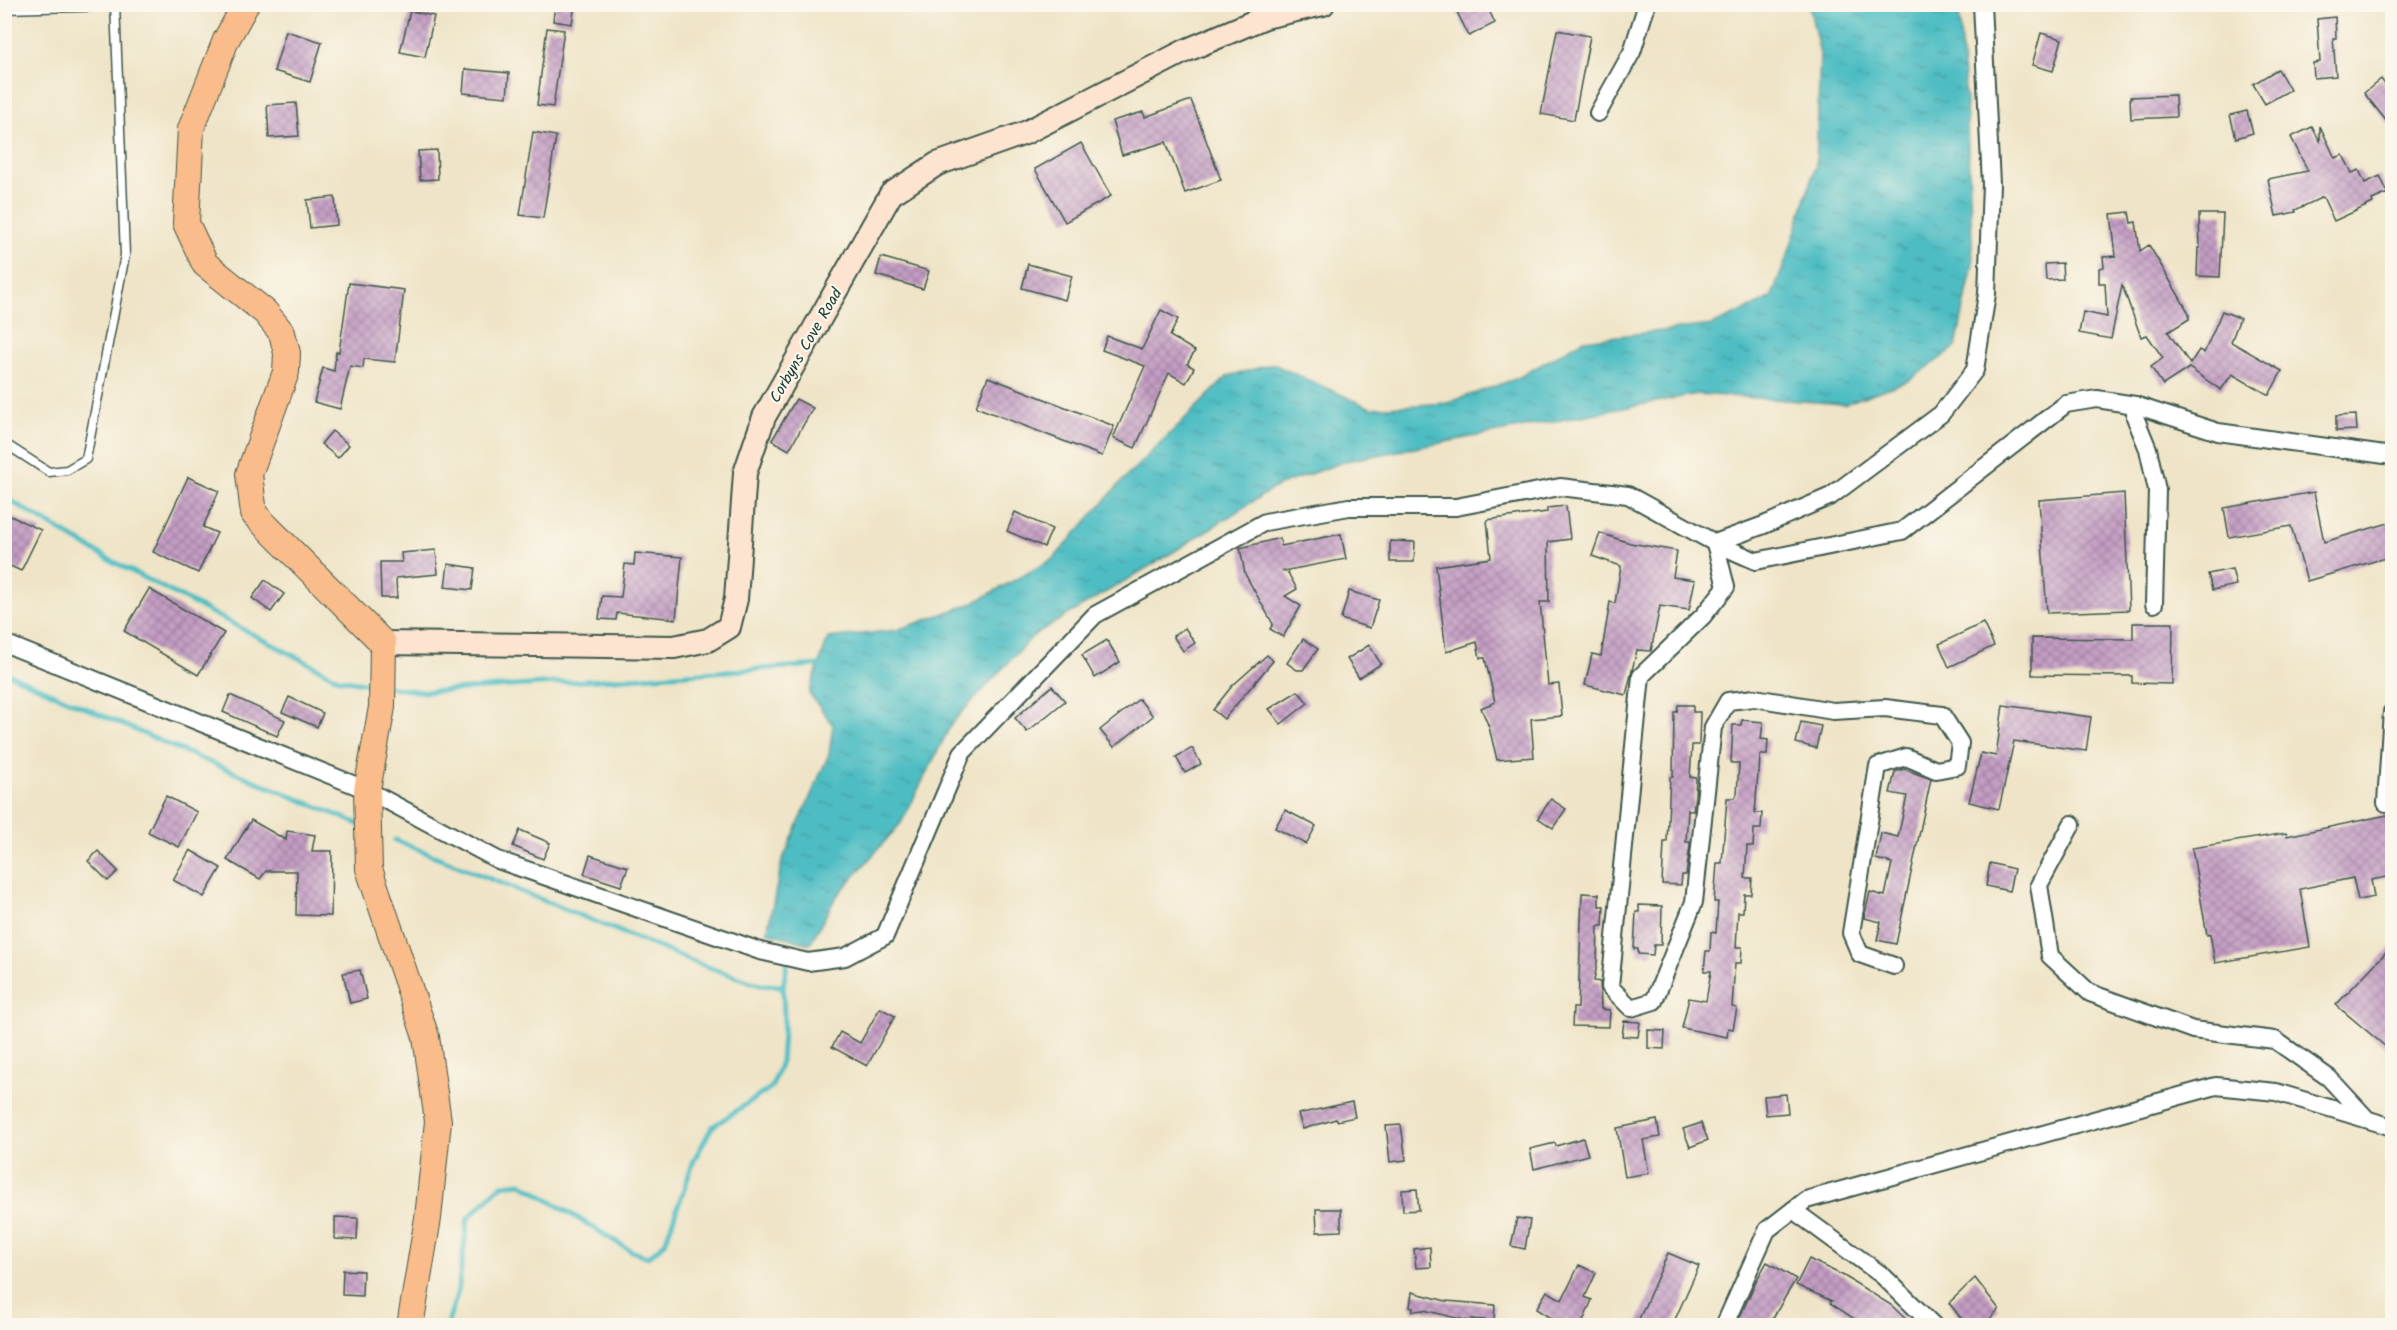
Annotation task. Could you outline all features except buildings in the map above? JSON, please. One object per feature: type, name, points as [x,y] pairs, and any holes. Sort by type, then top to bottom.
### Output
[{"type":"main road","points":[[246,4],[226,40],[191,129],[186,224],[205,264],[265,312],[282,333],[287,353],[286,372],[249,474],[254,514],[383,643],[382,707],[367,790],[369,869],[426,1037],[438,1121],[428,1218],[410,1326]]},
{"type":"main road","name":"Corbyns Cove Road","points":[[383,643],[674,647],[708,640],[729,627],[736,599],[745,473],[764,417],[891,194],[937,164],[1025,133],[1185,51],[1265,17],[1323,4]]},
{"type":"street","points":[[1598,113],[1632,52],[1647,4]]},
{"type":"street","points":[[1715,543],[1831,496],[1941,414],[1975,370],[1987,294],[1991,184],[1982,4]]},
{"type":"street","points":[[4,643],[367,790],[498,860],[760,951],[808,962],[845,957],[885,936],[962,753],[1095,615],[1264,522],[1349,507],[1456,507],[1560,486],[1628,495],[1715,543],[1756,561],[1902,531],[2066,404],[2097,399],[2135,405],[2218,432],[2392,456]]},
{"type":"street","points":[[2135,405],[2135,417],[2148,449],[2157,490],[2154,604]]},
{"type":"street","points":[[1715,543],[1726,587],[1703,616],[1641,676],[1610,987],[1631,1008],[1654,1001],[1694,902],[1713,727],[1728,701],[1755,698],[1833,711],[1885,708],[1942,715],[1960,743],[1957,766],[1936,770],[1906,757],[1878,766],[1851,933],[1860,954],[1894,966]]},
{"type":"street","points":[[2386,803],[2392,712]]},
{"type":"street","points":[[2072,824],[2039,885],[2050,956],[2090,993],[2193,1030],[2275,1040],[2328,1078],[2366,1119]]},
{"type":"street","points":[[1724,1326],[1767,1230],[1806,1200],[2216,1086],[2276,1092],[2392,1127]]},
{"type":"street","points":[[1793,1210],[1883,1276],[1934,1326]]},
{"type":"lane","points":[[4,9],[115,5],[125,255],[86,459],[68,470],[50,472],[4,443]]},
{"type":"water","points":[[1809,5],[1958,5],[1966,101],[1973,264],[1956,347],[1910,380],[1844,404],[1697,394],[1346,461],[1277,486],[1175,551],[1034,635],[952,723],[901,823],[836,897],[810,944],[767,932],[782,861],[829,754],[833,725],[809,693],[828,638],[897,630],[973,603],[1053,559],[1124,479],[1228,376],[1273,364],[1371,408],[1447,403],[1518,378],[1584,340],[1712,325],[1771,298],[1788,255],[1816,165],[1820,54]]},
{"type":"waterway","points":[[4,497],[110,560],[339,679],[376,685]]},
{"type":"waterway","points":[[388,687],[424,692],[819,665]]},
{"type":"waterway","points":[[4,672],[185,752],[361,825]]},
{"type":"waterway","points":[[395,840],[697,963],[760,985],[783,986],[787,964]]},
{"type":"waterway","points":[[447,1326],[458,1291],[468,1218],[502,1185],[521,1183],[631,1251],[648,1257],[665,1243],[694,1160],[712,1127],[772,1087],[781,1061],[784,1020],[783,986]]}]
